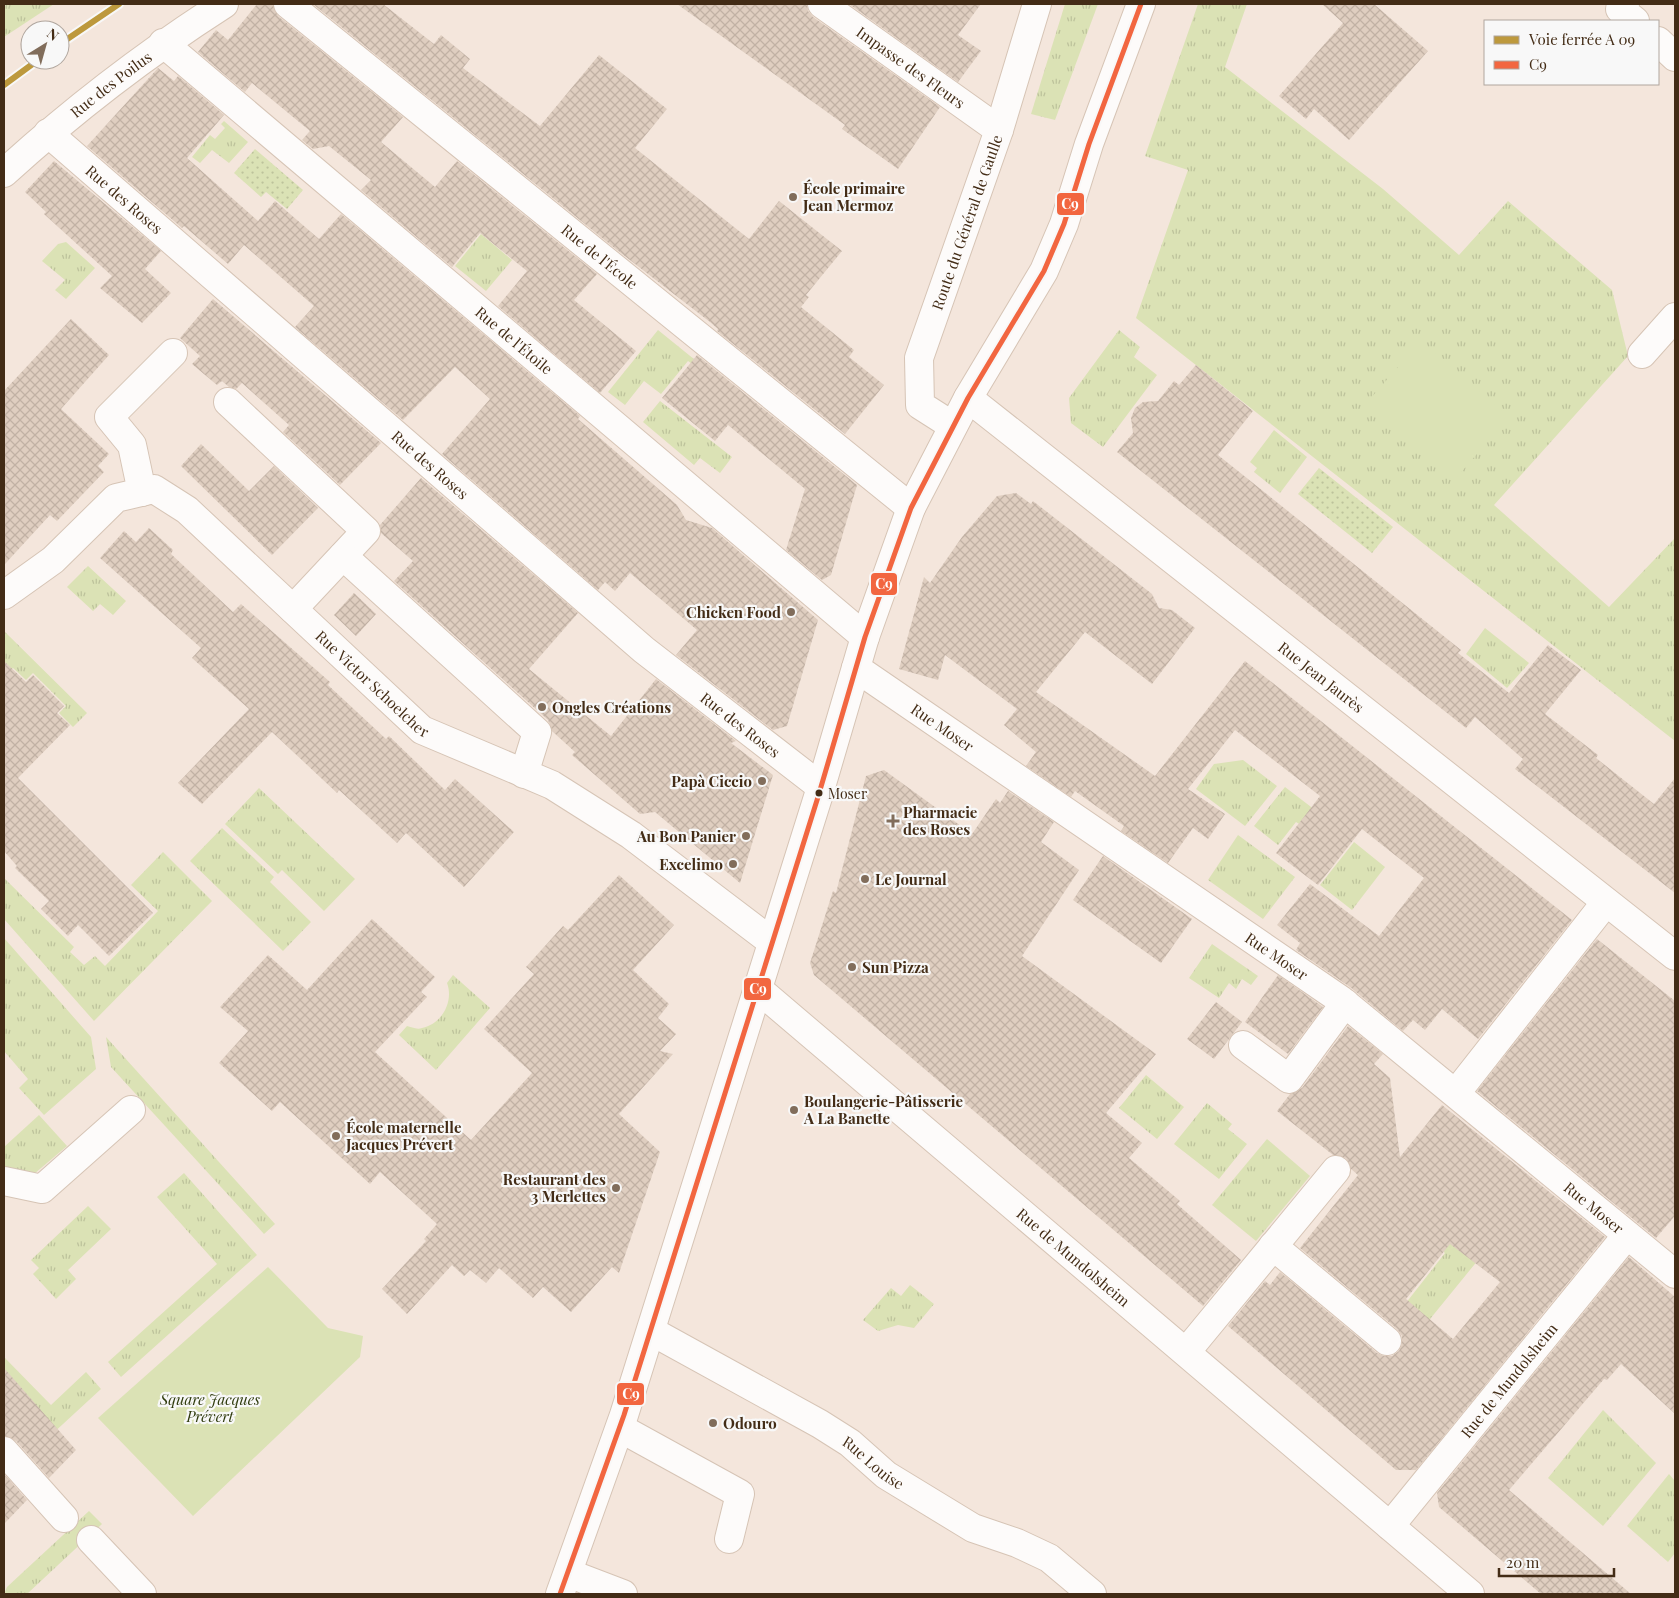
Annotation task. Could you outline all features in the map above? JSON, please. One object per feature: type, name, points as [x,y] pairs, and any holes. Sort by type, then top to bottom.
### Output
[{"type":"street","name":"Rue des Poilus","points":[[4,173],[48,133],[163,43],[224,4]]},
{"type":"street","name":"Rue de l'École","points":[[288,4],[911,508]]},
{"type":"street","name":"Impasse des Fleurs","points":[[822,4],[999,130]]},
{"type":"street","name":"Route du Général de Gaulle","points":[[953,426],[920,405],[919,358],[999,130],[1037,4]]},
{"type":"street","points":[[623,1594],[564,1584],[620,1428],[651,1332],[821,787],[865,637],[911,508],[968,398],[1044,271],[1064,224],[1089,144],[1141,4]]},
{"type":"street","points":[[1624,4],[1620,9],[1634,20]]},
{"type":"street","points":[[1659,42],[1675,57]]},
{"type":"street","name":"Rue de l'Étoile","points":[[163,43],[865,637]]},
{"type":"street","name":"Rue des Roses","points":[[48,133],[644,650],[821,787]]},
{"type":"street","points":[[1642,354],[1675,316]]},
{"type":"street","points":[[142,492],[132,445],[109,417],[173,353]]},
{"type":"street","name":"Rue Jean Jaurès","points":[[968,398],[1675,956]]},
{"type":"street","points":[[228,402],[366,531],[293,609]]},
{"type":"street","name":"Rue Victor Schoelcher","points":[[4,595],[53,560],[116,498],[154,489],[187,510],[422,730],[552,785],[631,835],[772,942]]},
{"type":"street","points":[[343,556],[537,732],[524,774]]},
{"type":"street","name":"Rue Moser","points":[[856,668],[1345,1003],[1675,1274]]},
{"type":"street","points":[[1456,1093],[1606,902]]},
{"type":"street","name":"Rue de Mundolsheim","points":[[758,989],[1470,1594]]},
{"type":"street","points":[[1243,1045],[1289,1079],[1345,1003]]},
{"type":"street","points":[[4,1181],[42,1189],[131,1110]]},
{"type":"street","points":[[1186,1352],[1336,1170]]},
{"type":"street","name":"Rue de Mundolsheim","points":[[1390,1526],[1628,1235]]},
{"type":"street","points":[[1273,1246],[1387,1341]]},
{"type":"street","name":"Rue Louise","points":[[651,1332],[820,1424],[850,1443],[886,1475],[974,1528],[1017,1543],[1049,1558],[1092,1594]]},
{"type":"street","points":[[620,1428],[740,1494],[730,1538]]},
{"type":"street","points":[[4,1451],[64,1518]]},
{"type":"street","points":[[91,1540],[142,1594]]},
{"type":"green space","points":[[8,4],[54,4],[30,20],[20,20],[20,26],[4,37],[4,6]]},
{"type":"green space","points":[[1065,4],[1098,4],[1055,120],[1031,114]]},
{"type":"green space","points":[[1198,4],[1247,4],[1225,67],[1383,189],[1459,255],[1508,201],[1612,290],[1628,356],[1494,505],[1609,607],[1675,538],[1675,741],[1136,318],[1188,170],[1145,156]]},
{"type":"green space","points":[[224,121],[248,142],[229,163],[212,150],[200,163],[192,157],[210,135],[215,139],[225,128],[221,124]]},
{"type":"green space","points":[[255,149],[303,190],[287,209],[266,192],[261,197],[234,173]]},
{"type":"green space","points":[[481,234],[512,260],[486,291],[455,266]]},
{"type":"green space","points":[[66,242],[95,268],[66,299],[55,290],[65,280],[42,261],[58,244]]},
{"type":"green space","points":[[658,330],[705,368],[702,371],[688,361],[661,394],[644,381],[625,405],[608,392]]},
{"type":"green space","points":[[1119,330],[1140,347],[1134,357],[1157,375],[1103,447],[1071,423],[1069,398]]},
{"type":"green space","points":[[1421,341],[1509,417],[1457,477],[1369,400]]},
{"type":"green space","points":[[660,401],[732,457],[720,473],[700,458],[694,465],[643,422]]},
{"type":"green space","points":[[1274,430],[1307,457],[1280,493],[1254,472],[1257,468],[1250,462]]},
{"type":"green space","points":[[1319,468],[1393,527],[1372,553],[1298,494]]},
{"type":"green space","points":[[88,566],[126,601],[113,615],[100,604],[93,611],[67,587]]},
{"type":"green space","points":[[1485,628],[1529,663],[1507,688],[1466,654]]},
{"type":"green space","points":[[4,631],[87,713],[73,727],[59,713],[66,706],[33,673],[26,680],[13,668],[4,677]]},
{"type":"green space","points":[[1243,760],[1277,786],[1245,826],[1196,789],[1214,764]]},
{"type":"green space","points":[[1285,787],[1319,813],[1307,829],[1296,822],[1278,845],[1254,826]]},
{"type":"green space","points":[[259,788],[355,879],[324,911],[282,870],[278,874],[225,824]]},
{"type":"green space","points":[[222,828],[274,877],[270,882],[311,922],[283,951],[190,861]]},
{"type":"green space","points":[[1238,835],[1295,877],[1263,919],[1208,880]]},
{"type":"green space","points":[[1354,842],[1385,867],[1352,910],[1320,885]]},
{"type":"green space","points":[[163,852],[212,901],[94,1021],[4,919],[4,878],[74,947],[70,952],[84,965],[95,956],[105,966],[158,911],[131,885]]},
{"type":"green space","points":[[4,938],[91,1037],[96,1069],[44,1115],[19,1088],[28,1079],[4,1051]]},
{"type":"green space","points":[[1212,944],[1258,976],[1251,985],[1242,979],[1236,989],[1229,983],[1219,998],[1189,978]]},
{"type":"green space","points":[[453,975],[490,1008],[436,1070],[399,1035],[407,1026],[420,1029],[429,1026],[441,1017],[449,997],[447,983]]},
{"type":"green space","points":[[106,1037],[275,1224],[264,1234],[111,1067]]},
{"type":"green space","points":[[1146,1075],[1184,1107],[1157,1139],[1119,1108]]},
{"type":"green space","points":[[1207,1103],[1232,1124],[1228,1129],[1247,1144],[1219,1179],[1174,1144]]},
{"type":"green space","points":[[39,1115],[67,1146],[34,1174],[4,1167],[4,1147]]},
{"type":"green space","points":[[1267,1139],[1310,1176],[1256,1241],[1212,1205]]},
{"type":"green space","points":[[1371,1156],[1483,1254],[1417,1335],[1395,1317],[1445,1253],[1401,1217],[1404,1213],[1357,1174]]},
{"type":"green space","points":[[184,1173],[257,1255],[121,1377],[108,1362],[217,1264],[157,1197]]},
{"type":"green space","points":[[88,1206],[111,1229],[68,1270],[76,1279],[56,1299],[33,1274],[39,1268],[31,1260]]},
{"type":"green space","name":"Square Jacques Prévert","points":[[268,1267],[328,1328],[363,1336],[360,1357],[193,1516],[98,1418]]},
{"type":"green space","points":[[910,1285],[934,1304],[914,1328],[898,1325],[878,1331],[863,1320],[891,1288],[901,1296]]},
{"type":"green space","points":[[4,1357],[51,1405],[86,1372],[101,1389],[37,1448],[4,1411]]},
{"type":"green space","points":[[1603,1410],[1656,1463],[1603,1526],[1548,1478]]},
{"type":"green space","points":[[1669,1474],[1675,1481],[1675,1553],[1668,1562],[1627,1526]]},
{"type":"green space","points":[[89,1511],[102,1524],[27,1594],[4,1594],[7,1587]]},
{"type":"building","points":[[257,4],[273,4],[278,16],[403,117],[381,142],[435,187],[457,161],[597,274],[574,300],[636,351],[600,393],[498,306],[527,271],[480,233],[452,267],[361,190],[371,180],[329,146],[313,149],[302,140],[310,131],[252,83],[245,92],[198,52],[216,30],[228,40]]},
{"type":"building","points":[[313,4],[383,4],[434,44],[441,35],[470,59],[463,68],[540,126],[599,55],[667,109],[635,148],[749,239],[779,201],[842,251],[806,295],[809,297],[801,307],[854,350],[849,357],[884,385],[845,434],[717,331],[718,329],[710,322],[617,250]]},
{"type":"building","points":[[677,4],[807,4],[808,11],[813,17],[940,107],[898,169],[842,129],[845,125]]},
{"type":"building","points":[[849,4],[981,4],[958,35],[981,51],[958,82]]},
{"type":"building","points":[[1322,4],[1374,4],[1428,51],[1349,140],[1314,109],[1306,119],[1279,96],[1343,23]]},
{"type":"building","points":[[158,68],[174,81],[178,76],[224,115],[187,158],[258,221],[275,201],[319,239],[341,214],[580,416],[578,419],[677,505],[686,520],[712,528],[818,620],[787,726],[773,730],[676,655],[697,630],[630,573],[615,591],[605,582],[598,590],[442,454],[490,399],[455,367],[403,420],[295,327],[314,306],[244,245],[228,264],[184,226],[182,228],[87,146]]},
{"type":"building","points":[[54,161],[161,251],[145,269],[171,293],[142,323],[100,288],[112,276],[44,214],[46,212],[25,192]]},
{"type":"building","points":[[213,299],[381,443],[340,485],[283,432],[289,425],[242,383],[236,389],[229,387],[222,381],[217,385],[192,364],[200,356],[180,338]]},
{"type":"building","points":[[71,319],[109,355],[61,409],[109,454],[98,466],[104,472],[57,521],[50,515],[4,565],[4,391]]},
{"type":"building","points":[[697,355],[857,485],[831,575],[822,580],[786,550],[805,489],[728,425],[715,441],[662,398]]},
{"type":"building","points":[[1196,365],[1253,411],[1218,455],[1461,650],[1458,653],[1509,693],[1548,645],[1581,670],[1545,714],[1598,755],[1596,758],[1654,804],[1675,778],[1675,893],[1515,769],[1523,759],[1475,717],[1466,728],[1117,452],[1133,433],[1131,418],[1135,408],[1143,402],[1158,401],[1174,381],[1179,385]]},
{"type":"building","points":[[201,444],[249,491],[274,466],[318,508],[272,555],[181,466]]},
{"type":"building","points":[[421,478],[578,613],[529,669],[611,736],[656,679],[736,741],[731,743],[773,775],[740,883],[655,812],[640,814],[572,755],[575,752],[552,731],[548,720],[394,581],[413,561],[381,533],[380,525]]},
{"type":"building","points":[[1016,493],[1031,504],[1033,501],[1152,594],[1159,608],[1172,610],[1195,628],[1152,684],[1085,632],[1036,692],[1155,776],[1245,661],[1572,920],[1478,1039],[1442,1009],[1425,1030],[1413,1020],[1403,1031],[1350,987],[1296,950],[1300,943],[1277,925],[1310,884],[1379,936],[1424,878],[1362,829],[1318,885],[1276,853],[1320,796],[1235,730],[1188,789],[1225,814],[1208,839],[1193,828],[1168,863],[1121,831],[1124,826],[1075,791],[1071,797],[1026,766],[1036,752],[1004,725],[1017,709],[945,655],[938,680],[899,669],[924,577],[930,583],[962,537],[997,496]]},
{"type":"building","points":[[149,528],[173,550],[171,554],[233,612],[241,604],[330,682],[328,685],[386,739],[389,736],[445,790],[455,779],[514,832],[464,887],[406,833],[397,843],[339,790],[337,793],[272,732],[202,804],[178,783],[249,709],[192,658],[201,648],[100,558],[124,531],[136,542]]},
{"type":"building","points":[[354,593],[376,614],[356,636],[334,615]]},
{"type":"building","points":[[4,661],[26,682],[33,675],[64,706],[57,713],[70,725],[18,778],[153,913],[109,956],[78,925],[68,936],[41,909],[49,901],[15,868],[17,866],[4,851]]},
{"type":"building","points":[[884,770],[972,834],[996,799],[1000,803],[1008,791],[1054,822],[1041,842],[1079,870],[1022,956],[1156,1054],[1106,1113],[1142,1143],[1129,1158],[1180,1201],[1177,1204],[1241,1260],[1203,1306],[814,975],[810,963],[833,891],[836,893],[866,776]]},
{"type":"building","points":[[1103,856],[1192,919],[1161,963],[1073,900]]},
{"type":"building","points":[[619,875],[674,925],[633,970],[669,1004],[658,1018],[676,1034],[660,1051],[673,1054],[619,1114],[660,1152],[619,1273],[612,1267],[571,1312],[543,1287],[533,1298],[499,1268],[486,1283],[470,1270],[464,1276],[452,1265],[407,1314],[382,1289],[426,1241],[424,1239],[437,1224],[380,1172],[370,1184],[280,1102],[272,1111],[219,1063],[248,1031],[220,1007],[268,955],[307,990],[372,919],[435,977],[421,992],[427,997],[375,1052],[471,1140],[532,1073],[484,1029],[534,974],[526,967],[563,926],[568,930]]},
{"type":"building","points":[[1597,939],[1675,1001],[1675,1216],[1656,1238],[1477,1091]]},
{"type":"building","points":[[1278,975],[1323,1007],[1288,1054],[1245,1022]]},
{"type":"building","points":[[1216,1002],[1242,1022],[1214,1059],[1187,1039]]},
{"type":"building","points":[[1348,1026],[1383,1054],[1374,1064],[1390,1078],[1400,1157],[1442,1105],[1605,1237],[1416,1470],[1396,1470],[1228,1326],[1265,1281],[1270,1285],[1280,1272],[1377,1353],[1384,1356],[1392,1356],[1399,1351],[1402,1344],[1402,1336],[1397,1329],[1300,1248],[1358,1175],[1351,1169],[1346,1158],[1333,1155],[1277,1111],[1290,1094],[1302,1088]],"holes":[[[1450,1244],[1500,1282],[1453,1339],[1406,1299]]]},
{"type":"building","points":[[1629,1257],[1675,1297],[1675,1414],[1621,1364],[1607,1380],[1604,1379],[1509,1490],[1631,1594],[1541,1594],[1439,1507],[1437,1493]]},
{"type":"building","points":[[4,1368],[76,1450],[49,1478],[16,1441],[4,1436]]},
{"type":"building","points":[[4,1474],[27,1500],[4,1524]]},
{"type":"transit line","points":[[70,37],[119,4]]},
{"type":"transit line","name":"C9","points":[[560,1594],[624,1415],[818,797],[865,637],[911,508],[968,398],[1044,271],[1064,224],[1089,144],[1141,4]]},
{"type":"transit line","points":[[4,85],[24,70]]},
{"type":"place","name":"École primaire Jean Mermoz","points":[[793,197]]},
{"type":"place","name":"Chicken Food","points":[[791,612]]},
{"type":"place","name":"Ongles Créations","points":[[542,707]]},
{"type":"place","name":"Papà Ciccio","points":[[762,781]]},
{"type":"place","name":"Moser","points":[[819,793]]},
{"type":"place","name":"Pharmacie des Roses","points":[[893,821]]},
{"type":"place","name":"Au Bon Panier","points":[[746,836]]},
{"type":"place","name":"Excelimo","points":[[733,864]]},
{"type":"place","name":"Le Journal","points":[[865,879]]},
{"type":"place","name":"Sun Pizza","points":[[852,967]]},
{"type":"place","name":"Boulangerie-Pâtisserie A La Banette","points":[[794,1110]]},
{"type":"place","name":"École maternelle Jacques Prévert","points":[[336,1136]]},
{"type":"place","name":"Restaurant des 3 Merlettes","points":[[616,1188]]},
{"type":"place","name":"Odouro","points":[[713,1423]]}]
